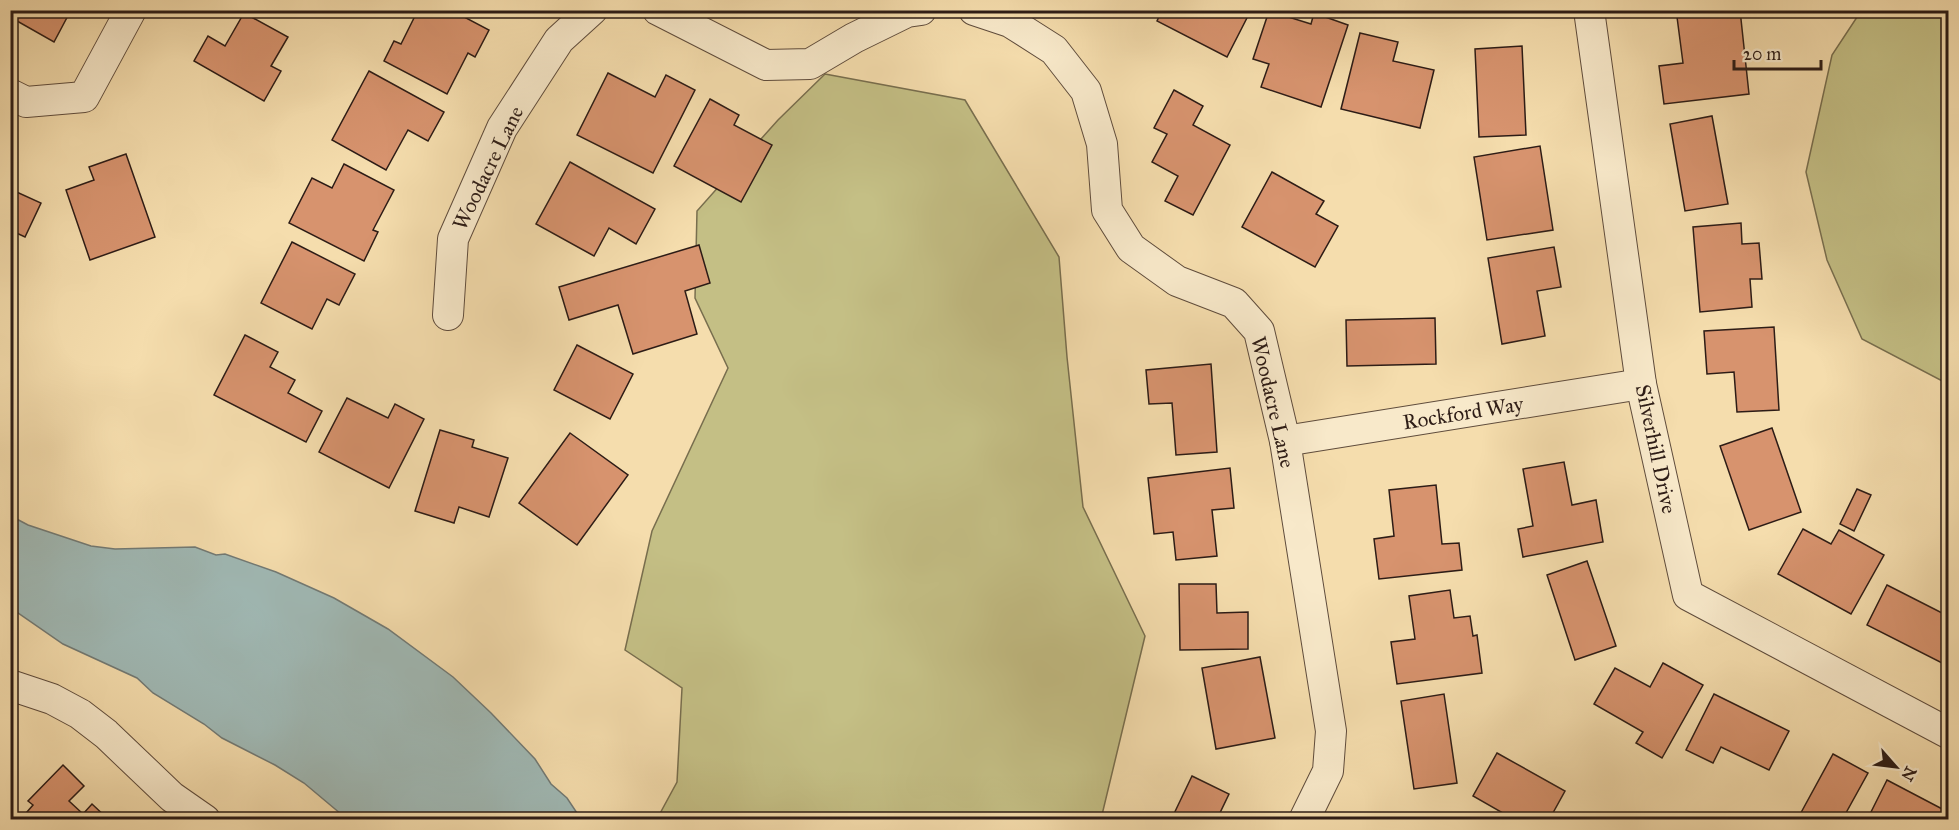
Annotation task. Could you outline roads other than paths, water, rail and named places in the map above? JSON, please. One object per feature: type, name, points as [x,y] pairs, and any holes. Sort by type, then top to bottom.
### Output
[{"type":"street","points":[[10,94],[26,102],[84,97],[131,10]]},
{"type":"street","name":"Woodacre Lane","points":[[448,315],[453,239],[502,128],[559,40],[592,10]]},
{"type":"street","points":[[658,10],[766,65],[810,64],[854,38],[907,12],[921,10]]},
{"type":"street","name":"Woodacre Lane","points":[[974,10],[1010,22],[1054,50],[1086,91],[1102,144],[1107,210],[1131,248],[1177,281],[1234,303],[1259,331],[1285,441],[1331,731],[1328,771],[1316,816]]},
{"type":"street","name":"Silverhill Drive","points":[[1589,10],[1641,384],[1688,595],[1948,733]]},
{"type":"street","name":"Rockford Way","points":[[1285,441],[1641,384]]},
{"type":"street","points":[[10,685],[52,699],[80,714],[106,734],[172,797],[206,819]]},
{"type":"water","points":[[11,516],[28,525],[91,546],[115,549],[195,547],[216,555],[225,554],[276,572],[334,598],[388,629],[453,677],[535,759],[551,784],[567,798],[581,819],[347,819],[304,783],[275,765],[222,738],[204,724],[153,693],[137,678],[63,644],[11,608]]}]
